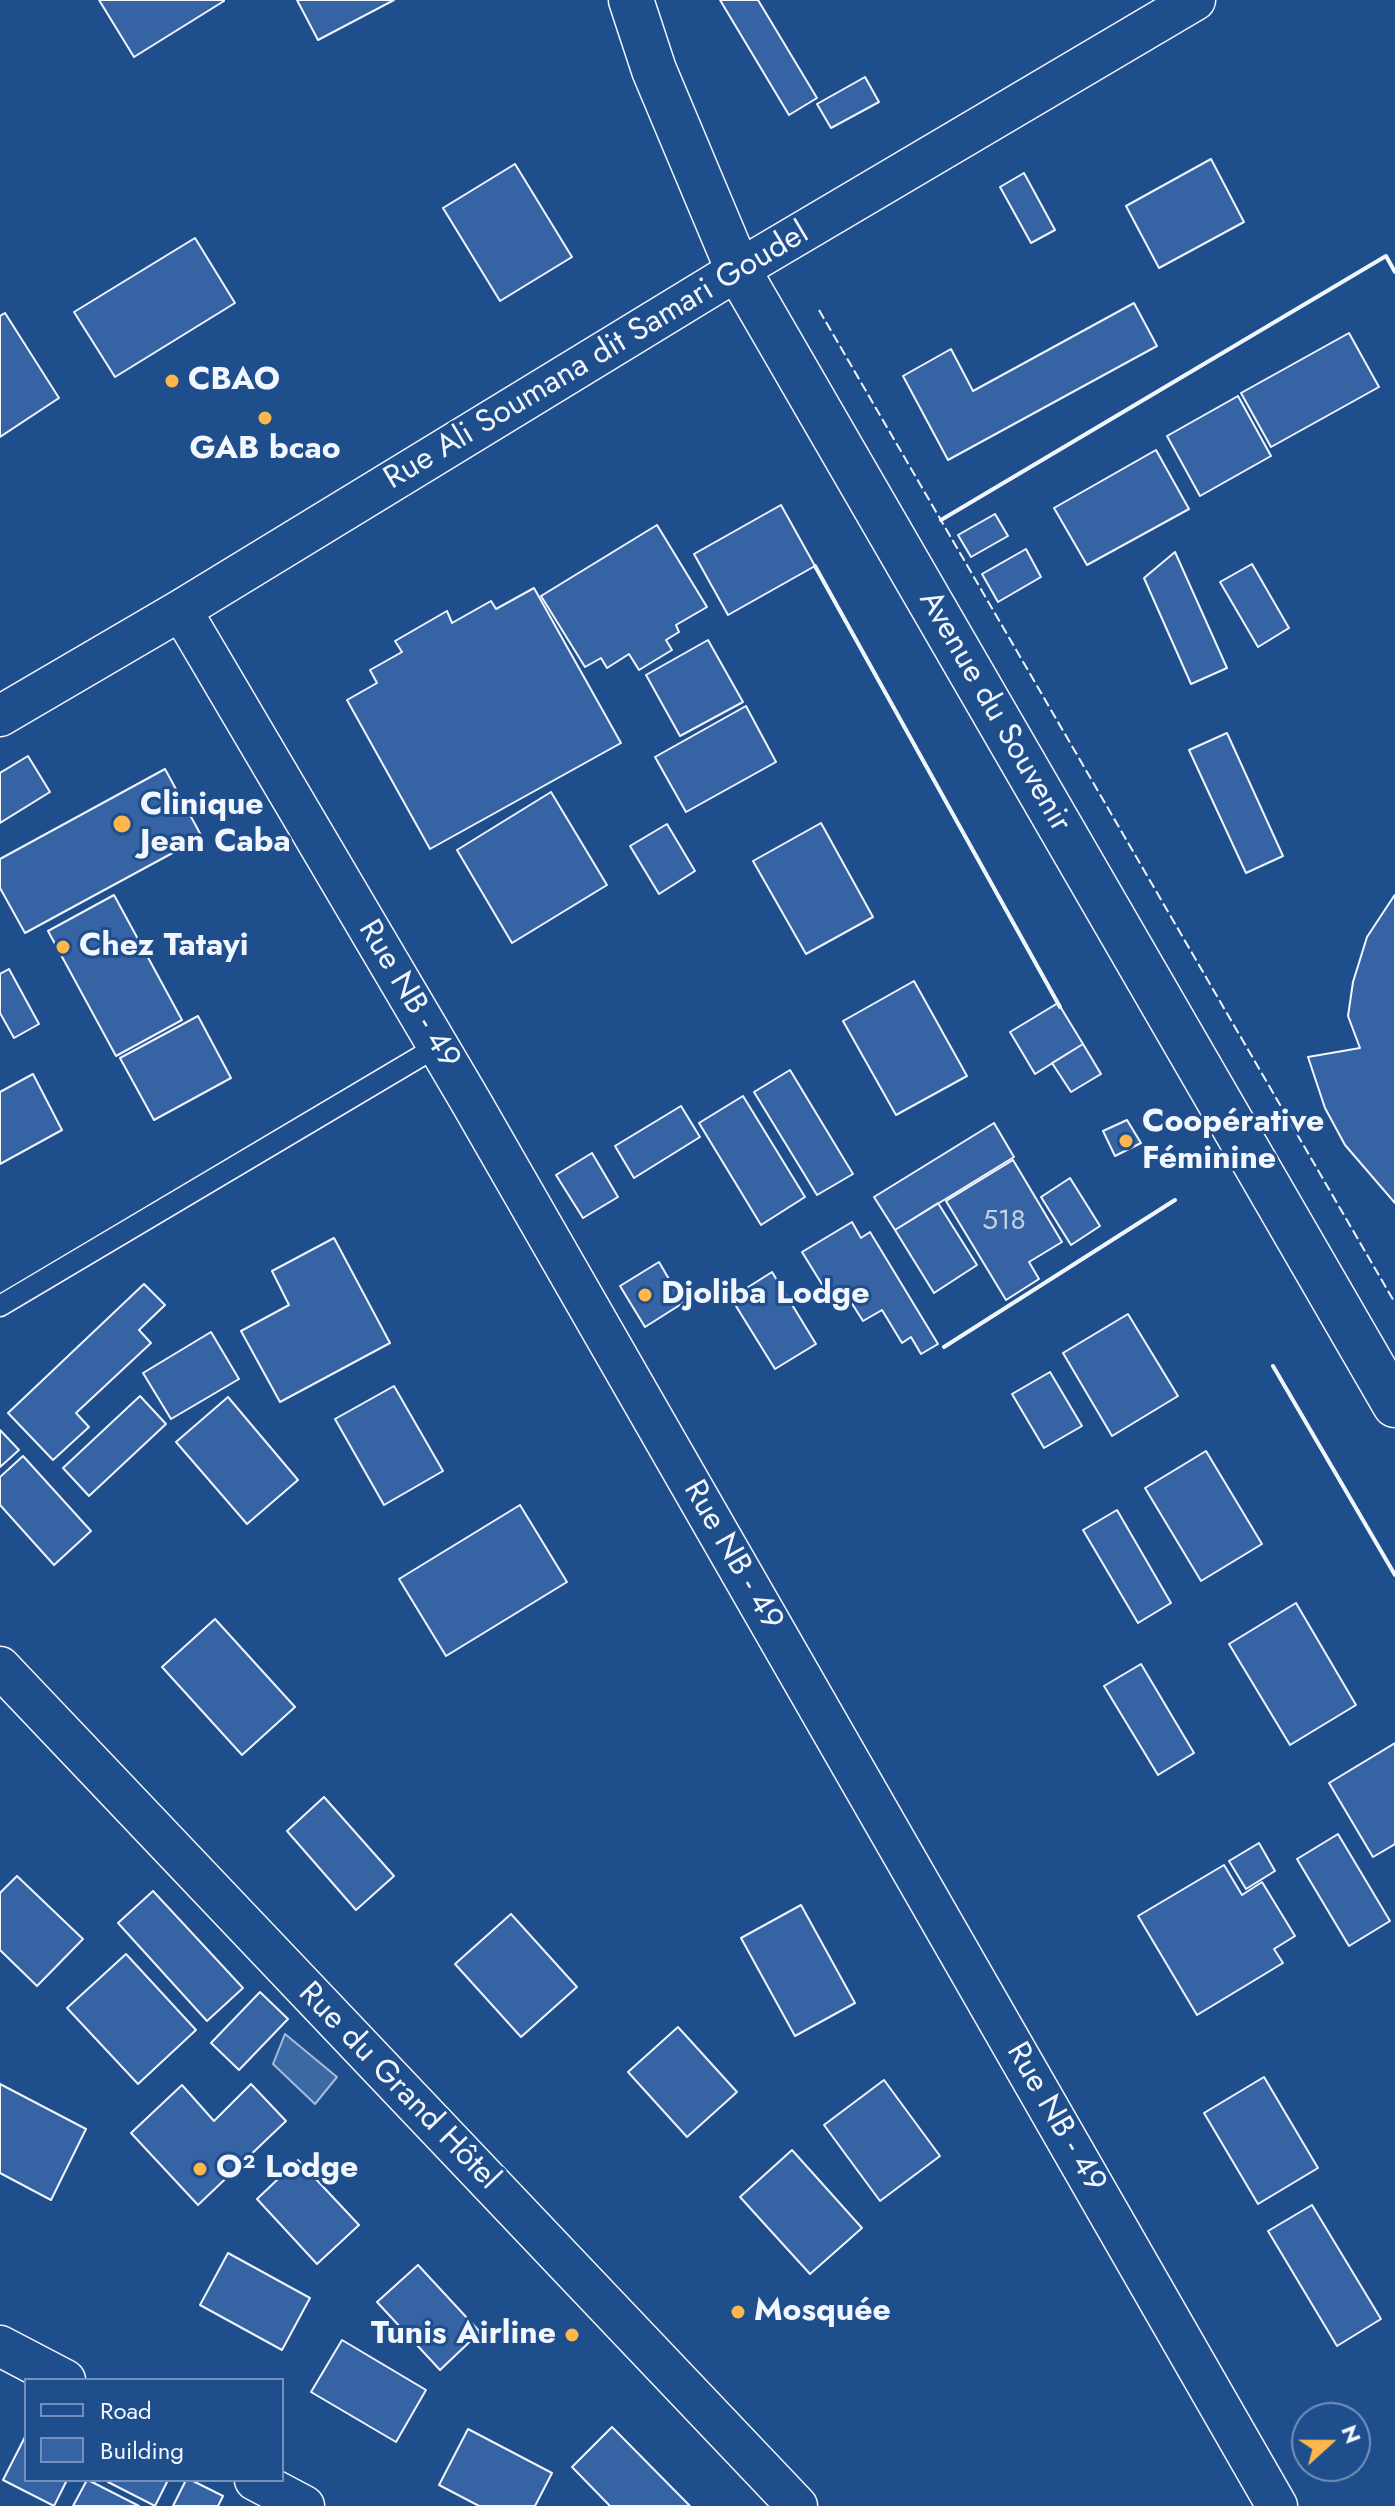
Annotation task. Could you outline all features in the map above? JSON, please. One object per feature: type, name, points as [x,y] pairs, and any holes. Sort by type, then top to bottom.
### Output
[{"type":"main road","name":"Avenue du Souvenir","points":[[631,0],[654,70],[738,270],[1395,1405]]},
{"type":"street","name":"Rue Ali Soumana dit Samari Goudel","points":[[0,716],[181,610],[738,270],[1195,0]]},
{"type":"street","name":"Rue NB - 49","points":[[181,610],[438,1046],[1277,2506]]},
{"type":"street","name":"Rue du Grand Hôtel","points":[[0,1667],[797,2506]]},
{"type":"street","points":[[0,2346],[61,2378]]},
{"type":"street","points":[[259,2482],[304,2506]]},
{"type":"lane","points":[[0,1306],[438,1046]]},
{"type":"water","points":[[285,2034],[337,2077],[315,2104],[273,2064]]},
{"type":"building","points":[[99,0],[224,0],[224,1],[134,57]]},
{"type":"building","points":[[297,0],[394,0],[318,40]]},
{"type":"building","points":[[720,0],[758,0],[817,98],[789,115]]},
{"type":"building","points":[[865,77],[879,102],[831,128],[817,104]]},
{"type":"building","points":[[1211,159],[1244,222],[1159,268],[1126,206]]},
{"type":"building","points":[[515,164],[572,257],[500,301],[443,208]]},
{"type":"building","points":[[1024,173],[1055,230],[1031,243],[1000,187]]},
{"type":"building","points":[[195,238],[235,303],[115,377],[74,312]]},
{"type":"building","points":[[1134,303],[1157,346],[948,460],[903,376],[951,349],[973,391]]},
{"type":"building","points":[[5,313],[59,398],[0,437],[0,316]]},
{"type":"building","points":[[1349,333],[1379,387],[1271,447],[1241,393]]},
{"type":"building","points":[[1238,396],[1271,456],[1200,496],[1167,436]]},
{"type":"building","points":[[1156,450],[1189,509],[1087,565],[1054,508]]},
{"type":"building","points":[[781,505],[815,566],[728,615],[694,554]]},
{"type":"building","points":[[995,514],[1008,536],[971,557],[958,535]]},
{"type":"building","points":[[657,525],[707,607],[676,625],[679,632],[666,640],[672,650],[639,670],[629,654],[607,668],[601,658],[585,667],[541,596]]},
{"type":"building","points":[[1026,549],[1041,577],[998,602],[982,574]]},
{"type":"building","points":[[1175,552],[1227,668],[1191,684],[1144,578]]},
{"type":"building","points":[[1252,564],[1289,628],[1258,647],[1220,582]]},
{"type":"building","points":[[534,588],[621,743],[430,849],[347,700],[377,683],[370,670],[402,652],[395,641],[447,611],[452,623],[491,601],[496,609]]},
{"type":"building","points":[[708,640],[743,702],[680,736],[646,675]]},
{"type":"building","points":[[746,706],[776,762],[686,812],[655,757]]},
{"type":"building","points":[[1227,733],[1283,856],[1246,873],[1189,750]]},
{"type":"building","points":[[28,756],[50,792],[0,823],[0,773]]},
{"type":"building","points":[[165,769],[202,837],[25,933],[0,888],[0,859]]},
{"type":"building","points":[[551,792],[607,885],[512,943],[457,850]]},
{"type":"building","points":[[821,823],[873,917],[806,954],[753,861]]},
{"type":"building","points":[[667,824],[695,871],[659,894],[630,846]]},
{"type":"building","points":[[114,895],[182,1020],[116,1056],[48,931]]},
{"type":"building","points":[[1395,895],[1395,1203],[1345,1145],[1325,1108],[1308,1057],[1360,1048],[1348,1016],[1353,982],[1367,937]]},
{"type":"building","points":[[9,969],[39,1024],[14,1038],[0,1013],[0,974]]},
{"type":"building","points":[[914,981],[967,1076],[896,1115],[843,1021]]},
{"type":"building","points":[[1058,1003],[1083,1044],[1035,1074],[1010,1032]]},
{"type":"building","points":[[198,1016],[231,1078],[154,1120],[120,1058]]},
{"type":"building","points":[[1083,1044],[1101,1074],[1071,1092],[1052,1063]]},
{"type":"building","points":[[790,1070],[853,1174],[817,1195],[754,1092]]},
{"type":"building","points":[[33,1074],[62,1130],[0,1164],[0,1092]]},
{"type":"building","points":[[743,1096],[805,1197],[761,1225],[699,1123]]},
{"type":"building","points":[[681,1106],[700,1137],[634,1178],[615,1146]]},
{"type":"building","points":[[1127,1120],[1141,1143],[1115,1156],[1103,1131]]},
{"type":"building","points":[[994,1123],[1014,1157],[895,1230],[874,1197]]},
{"type":"building","points":[[592,1153],[618,1197],[583,1218],[556,1175]]},
{"type":"building","points":[[1013,1160],[1062,1242],[1029,1262],[1039,1279],[1006,1300],[946,1201]]},
{"type":"building","points":[[1070,1178],[1100,1226],[1071,1245],[1041,1197]]},
{"type":"building","points":[[938,1203],[977,1265],[934,1293],[895,1230]]},
{"type":"building","points":[[852,1222],[861,1238],[870,1232],[938,1344],[921,1354],[911,1337],[902,1343],[882,1310],[863,1321],[844,1291],[831,1299],[802,1252]]},
{"type":"building","points":[[334,1238],[390,1343],[280,1402],[241,1331],[289,1305],[272,1271]]},
{"type":"building","points":[[659,1262],[683,1303],[645,1327],[620,1286]]},
{"type":"building","points":[[772,1272],[816,1344],[775,1369],[731,1298]]},
{"type":"building","points":[[144,1284],[165,1305],[139,1330],[151,1343],[76,1413],[89,1427],[53,1460],[8,1413]]},
{"type":"building","points":[[1128,1314],[1178,1396],[1112,1436],[1063,1353]]},
{"type":"building","points":[[211,1332],[239,1379],[171,1419],[143,1373]]},
{"type":"building","points":[[1050,1372],[1082,1426],[1044,1448],[1012,1394]]},
{"type":"building","points":[[394,1386],[443,1471],[384,1505],[335,1419]]},
{"type":"building","points":[[140,1396],[166,1424],[89,1496],[63,1468]]},
{"type":"building","points":[[228,1397],[298,1480],[247,1524],[176,1442]]},
{"type":"building","points":[[0,1430],[19,1450],[0,1467]]},
{"type":"building","points":[[1206,1451],[1262,1544],[1201,1581],[1145,1488]]},
{"type":"building","points":[[23,1456],[91,1531],[54,1565],[0,1505],[0,1477]]},
{"type":"building","points":[[520,1505],[567,1582],[446,1656],[399,1579]]},
{"type":"building","points":[[1117,1510],[1171,1603],[1138,1623],[1083,1530]]},
{"type":"building","points":[[1296,1603],[1356,1705],[1290,1745],[1229,1644]]},
{"type":"building","points":[[215,1619],[295,1707],[242,1755],[162,1667]]},
{"type":"building","points":[[1141,1664],[1194,1753],[1158,1775],[1104,1686]]},
{"type":"building","points":[[1395,1743],[1395,1844],[1373,1857],[1329,1783]]},
{"type":"building","points":[[324,1797],[394,1876],[356,1910],[287,1831]]},
{"type":"building","points":[[1338,1834],[1390,1921],[1349,1946],[1297,1859]]},
{"type":"building","points":[[1259,1843],[1275,1871],[1246,1889],[1229,1861]]},
{"type":"building","points":[[1224,1865],[1242,1895],[1262,1882],[1295,1936],[1274,1949],[1283,1963],[1197,2015],[1138,1916]]},
{"type":"building","points":[[17,1876],[83,1939],[37,1986],[0,1950],[0,1893]]},
{"type":"building","points":[[153,1891],[243,1988],[207,2021],[118,1923]]},
{"type":"building","points":[[801,1905],[855,2003],[795,2036],[741,1938]]},
{"type":"building","points":[[511,1914],[577,1987],[521,2037],[455,1964]]},
{"type":"building","points":[[126,1954],[196,2030],[138,2084],[67,2008]]},
{"type":"building","points":[[260,1992],[288,2019],[239,2070],[211,2043]]},
{"type":"building","points":[[678,2027],[737,2092],[687,2137],[628,2072]]},
{"type":"building","points":[[1264,2077],[1318,2168],[1258,2204],[1204,2113]]},
{"type":"building","points":[[884,2080],[940,2156],[880,2201],[824,2125]]},
{"type":"building","points":[[0,2084],[86,2129],[51,2200],[0,2173]]},
{"type":"building","name":"O² Lodge","points":[[251,2084],[286,2121],[198,2205],[131,2133],[182,2085],[214,2121]]},
{"type":"building","points":[[792,2150],[862,2228],[810,2274],[740,2197]]},
{"type":"building","points":[[298,2160],[359,2225],[317,2264],[257,2199]]},
{"type":"building","points":[[1312,2205],[1381,2319],[1337,2346],[1268,2231]]},
{"type":"building","points":[[228,2253],[310,2298],[282,2350],[200,2305]]},
{"type":"building","points":[[418,2265],[480,2332],[440,2370],[377,2302]]},
{"type":"building","points":[[342,2340],[426,2390],[396,2442],[311,2392]]},
{"type":"building","points":[[612,2427],[690,2506],[610,2506],[572,2467]]},
{"type":"building","points":[[468,2429],[552,2473],[535,2506],[479,2506],[439,2485]]},
{"type":"building","points":[[24,2439],[24,2482],[66,2482],[54,2506],[3,2480]]},
{"type":"building","points":[[86,2482],[92,2482],[139,2506],[73,2506]]},
{"type":"building","points":[[108,2482],[167,2482],[155,2506]]},
{"type":"building","points":[[185,2482],[195,2482],[223,2496],[218,2506],[173,2506]]},
{"type":"fence","points":[[819,310],[1395,1303]]},
{"type":"wall","points":[[941,520],[1386,256],[1395,272]]},
{"type":"wall","points":[[815,566],[1060,1007]]},
{"type":"wall","points":[[944,1347],[1175,1200]]},
{"type":"wall","points":[[1273,1366],[1395,1575]]},
{"type":"place","name":"CBAO","points":[[172,381]]},
{"type":"place","name":"GAB bcao","points":[[265,418]]},
{"type":"place","name":"Clinique Jean Caba","points":[[122,824]]},
{"type":"place","name":"Chez Tatayi","points":[[63,947]]},
{"type":"place","name":"Coopérative Féminine","points":[[1126,1141]]},
{"type":"place","name":"Djoliba Lodge","points":[[645,1295]]},
{"type":"place","name":"O² Lodge","points":[[200,2169]]},
{"type":"place","name":"Mosquée","points":[[738,2312]]},
{"type":"place","name":"Tunis Airline","points":[[572,2335]]}]
